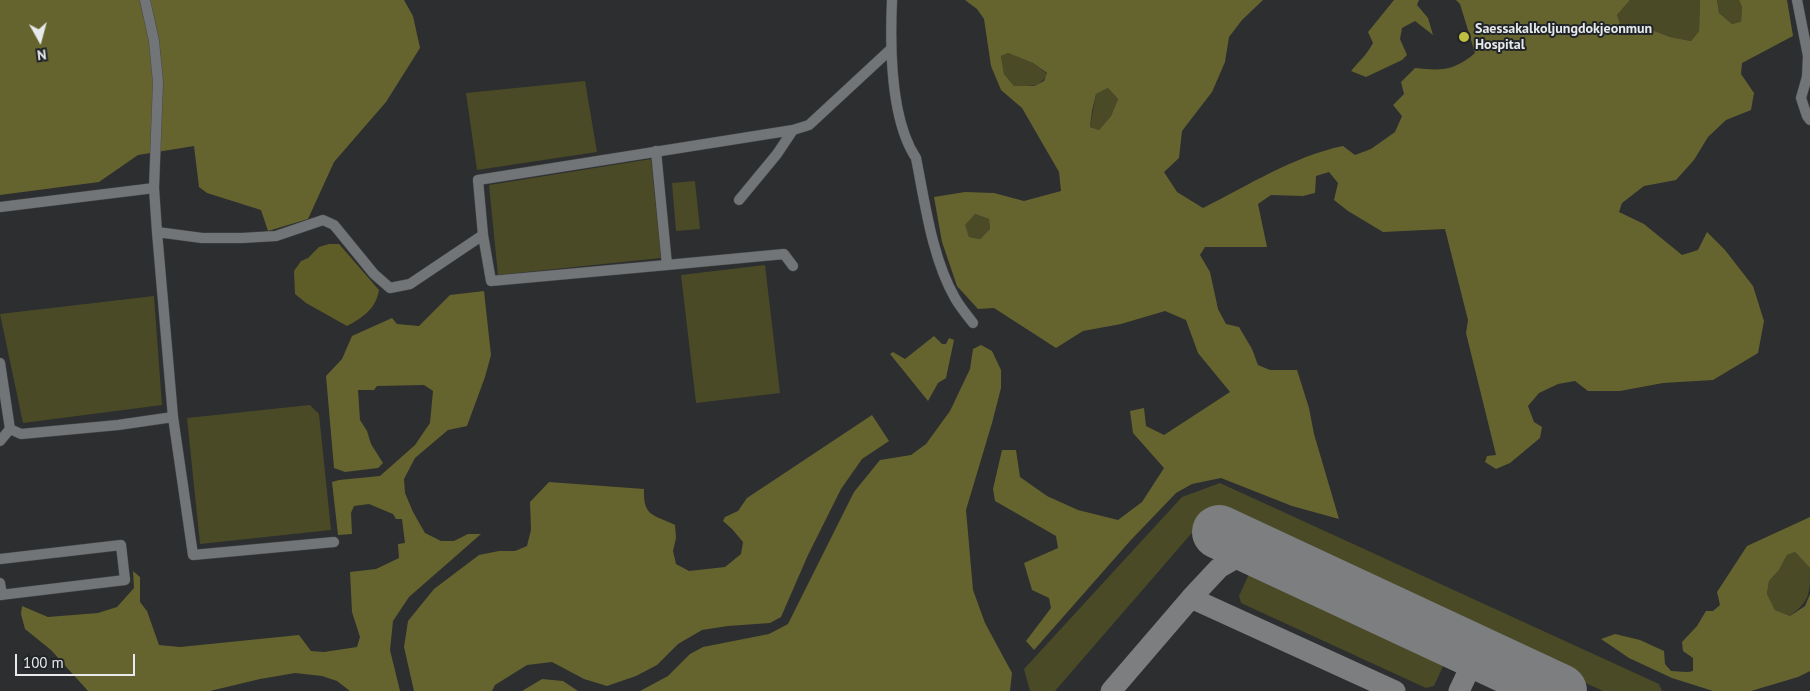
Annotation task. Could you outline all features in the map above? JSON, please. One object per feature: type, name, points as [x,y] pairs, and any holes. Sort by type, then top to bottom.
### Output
[{"type":"street","points":[[145,0],[154,41],[158,82],[154,188],[157,232],[173,417],[193,555],[334,542]]},
{"type":"street","points":[[892,0],[891,49],[900,118],[911,150],[916,158],[939,259],[954,296],[973,323]]},
{"type":"street","points":[[1797,0],[1808,56],[1807,77],[1800,98],[1810,120]]},
{"type":"street","points":[[793,266],[784,254],[490,281],[483,235],[478,180],[809,126],[891,49]]},
{"type":"street","points":[[739,200],[777,154],[793,130]]},
{"type":"street","points":[[656,151],[667,265]]},
{"type":"street","points":[[0,207],[154,188]]},
{"type":"street","points":[[157,232],[202,238],[268,237],[293,231],[323,220],[334,225],[374,274],[390,288],[410,284],[483,235]]},
{"type":"street","points":[[0,363],[10,430]]},
{"type":"street","points":[[10,430],[21,434],[118,425],[173,417]]},
{"type":"street","points":[[0,441],[10,430]]},
{"type":"street","points":[[0,560],[121,545],[125,580],[1,595],[0,583]]},
{"type":"shaded area","points":[[0,0],[404,0],[413,16],[420,48],[386,102],[334,162],[308,219],[268,231],[261,210],[207,193],[199,187],[194,146],[138,155],[99,182],[0,195]]},
{"type":"shaded area","points":[[965,0],[1263,0],[1242,20],[1229,37],[1225,62],[1212,92],[1182,131],[1179,158],[1164,172],[1177,192],[1203,208],[1289,164],[1343,146],[1355,155],[1371,149],[1395,132],[1402,116],[1393,105],[1404,94],[1401,82],[1415,68],[1447,68],[1460,63],[1475,53],[1460,4],[1456,0],[1630,0],[1617,15],[1623,32],[1644,27],[1670,37],[1691,41],[1699,31],[1700,0],[1717,0],[1719,13],[1732,24],[1741,22],[1742,7],[1739,0],[1787,0],[1793,36],[1742,63],[1741,74],[1754,93],[1751,110],[1726,120],[1708,137],[1694,160],[1676,180],[1644,186],[1622,203],[1619,212],[1644,224],[1682,255],[1698,250],[1707,232],[1725,250],[1753,286],[1764,321],[1758,353],[1713,380],[1663,383],[1620,391],[1588,391],[1575,381],[1558,384],[1539,393],[1528,406],[1534,422],[1542,427],[1540,438],[1510,463],[1496,469],[1485,462],[1487,456],[1496,455],[1466,333],[1468,320],[1445,229],[1383,232],[1348,211],[1334,200],[1338,183],[1329,172],[1316,176],[1315,193],[1303,196],[1271,195],[1258,204],[1267,247],[1205,247],[1200,255],[1210,272],[1218,309],[1226,324],[1239,327],[1252,349],[1258,365],[1270,370],[1297,370],[1339,519],[1292,506],[1221,478],[1192,484],[1176,493],[1130,541],[1034,650],[1026,641],[1051,608],[1049,598],[1032,590],[1024,563],[1058,548],[1056,536],[995,501],[993,489],[1002,450],[1016,450],[1020,477],[1047,496],[1078,510],[1118,520],[1142,502],[1164,468],[1133,433],[1130,411],[1144,408],[1146,426],[1164,435],[1230,392],[1198,353],[1186,320],[1165,311],[1121,324],[1083,331],[1056,348],[994,308],[978,309],[957,286],[942,242],[934,197],[965,192],[994,193],[1024,201],[1061,191],[1059,172],[1022,108],[1001,90],[991,66],[984,19],[977,9]],"holes":[[[1008,53],[1033,63],[1047,73],[1044,81],[1034,86],[1014,86],[1004,74],[1001,56]],[[1108,88],[1118,99],[1111,116],[1099,130],[1090,127],[1096,94]],[[975,214],[989,219],[990,229],[980,239],[969,237],[965,225]]]},
{"type":"shaded area","points":[[1394,0],[1419,0],[1417,5],[1428,18],[1433,35],[1415,21],[1402,28],[1400,39],[1407,55],[1402,60],[1366,77],[1351,71],[1373,43],[1368,32]]},
{"type":"shaded area","points":[[1630,0],[1700,0],[1699,31],[1691,41],[1670,37],[1644,27],[1623,32],[1617,15]]},
{"type":"shaded area","points":[[1717,0],[1739,0],[1742,7],[1741,23],[1732,24],[1719,13]]},
{"type":"shaded area","points":[[1008,53],[1033,63],[1047,74],[1044,79],[1038,84],[1014,86],[1004,74],[1001,56]]},
{"type":"shaded area","points":[[585,81],[597,152],[477,170],[466,93]]},
{"type":"shaded area","points":[[1108,88],[1118,99],[1111,116],[1099,130],[1090,127],[1096,94]]},
{"type":"shaded area","points":[[651,159],[661,258],[498,275],[489,185]]},
{"type":"shaded area","points":[[695,181],[700,229],[676,231],[672,183]]},
{"type":"shaded area","points":[[975,214],[989,219],[990,229],[980,239],[969,237],[964,225]]},
{"type":"shaded area","points":[[339,244],[379,290],[372,308],[358,320],[347,326],[306,303],[295,294],[294,271],[301,261],[308,258],[319,247]]},
{"type":"shaded area","points":[[765,265],[780,393],[696,403],[681,275]]},
{"type":"shaded area","points":[[484,291],[491,355],[467,426],[448,430],[415,458],[404,479],[405,493],[425,533],[441,541],[454,541],[468,534],[481,534],[409,597],[393,621],[390,650],[400,691],[350,691],[337,681],[322,676],[295,673],[210,691],[88,691],[51,650],[25,629],[21,614],[22,606],[48,617],[98,613],[117,607],[134,588],[133,571],[140,577],[140,602],[147,611],[159,645],[180,647],[299,635],[311,651],[324,652],[357,647],[360,637],[352,612],[350,572],[376,569],[399,558],[398,544],[405,543],[402,519],[396,519],[393,514],[369,504],[354,506],[351,513],[352,534],[338,535],[332,482],[380,476],[415,445],[430,423],[433,391],[424,385],[377,386],[374,390],[358,390],[360,420],[367,431],[371,444],[383,463],[378,468],[345,472],[334,468],[326,376],[342,359],[352,336],[392,318],[397,324],[419,326],[450,295]]},
{"type":"shaded area","points":[[154,296],[162,405],[23,423],[0,314]]},
{"type":"shaded area","points":[[934,336],[942,344],[946,344],[949,338],[954,340],[946,378],[938,383],[928,401],[890,354],[893,352],[905,359]]},
{"type":"shaded area","points":[[981,345],[992,351],[1001,370],[1001,388],[966,510],[973,590],[985,623],[1012,673],[1010,691],[640,691],[668,676],[690,654],[703,647],[769,634],[788,624],[854,492],[880,460],[911,455],[926,444],[950,411],[970,369],[973,349]]},
{"type":"shaded area","points":[[310,405],[319,414],[331,530],[200,544],[187,418]]},
{"type":"shaded area","points":[[872,415],[889,441],[862,459],[841,489],[808,555],[781,617],[770,623],[702,630],[678,644],[657,665],[636,676],[607,686],[584,679],[552,662],[527,665],[495,685],[492,691],[414,691],[404,647],[408,621],[434,589],[479,555],[499,551],[515,551],[527,546],[531,530],[530,502],[549,482],[644,489],[645,505],[648,510],[655,516],[675,525],[676,538],[673,551],[676,564],[689,571],[725,567],[741,554],[743,542],[723,521],[725,517],[738,511],[747,498]]},
{"type":"shaded area","points":[[1220,483],[1659,684],[1662,691],[1603,691],[1210,512],[1055,691],[1030,691],[1024,669],[1182,497]]},
{"type":"shaded area","points":[[1810,517],[1810,568],[1795,552],[1787,555],[1779,570],[1769,581],[1767,594],[1775,610],[1790,616],[1805,606],[1810,594],[1810,671],[1798,677],[1751,691],[1713,691],[1672,678],[1629,658],[1601,639],[1615,634],[1640,640],[1664,651],[1665,664],[1671,671],[1693,671],[1693,658],[1683,651],[1682,642],[1697,626],[1706,611],[1713,611],[1720,605],[1717,592],[1747,546]]},
{"type":"shaded area","points":[[1795,552],[1810,568],[1810,585],[1808,596],[1802,606],[1790,616],[1775,610],[1767,594],[1769,581],[1779,570],[1787,555]]},
{"type":"shaded area","points":[[1258,572],[1442,657],[1444,664],[1434,686],[1426,688],[1241,603],[1239,596],[1249,574]]},
{"type":"shaded area","points":[[542,679],[563,681],[578,691],[522,691]]},
{"type":"taxiway","points":[[1111,691],[1219,568],[1254,548]]},
{"type":"taxiway","points":[[1191,598],[1395,691]]},
{"type":"taxiway","points":[[1459,691],[1477,653]]},
{"type":"runway","points":[[1219,532],[1560,691]]},
{"type":"place","name":"Saessakalkoljungdokjeonmun Hospital","points":[[1464,37]]}]
